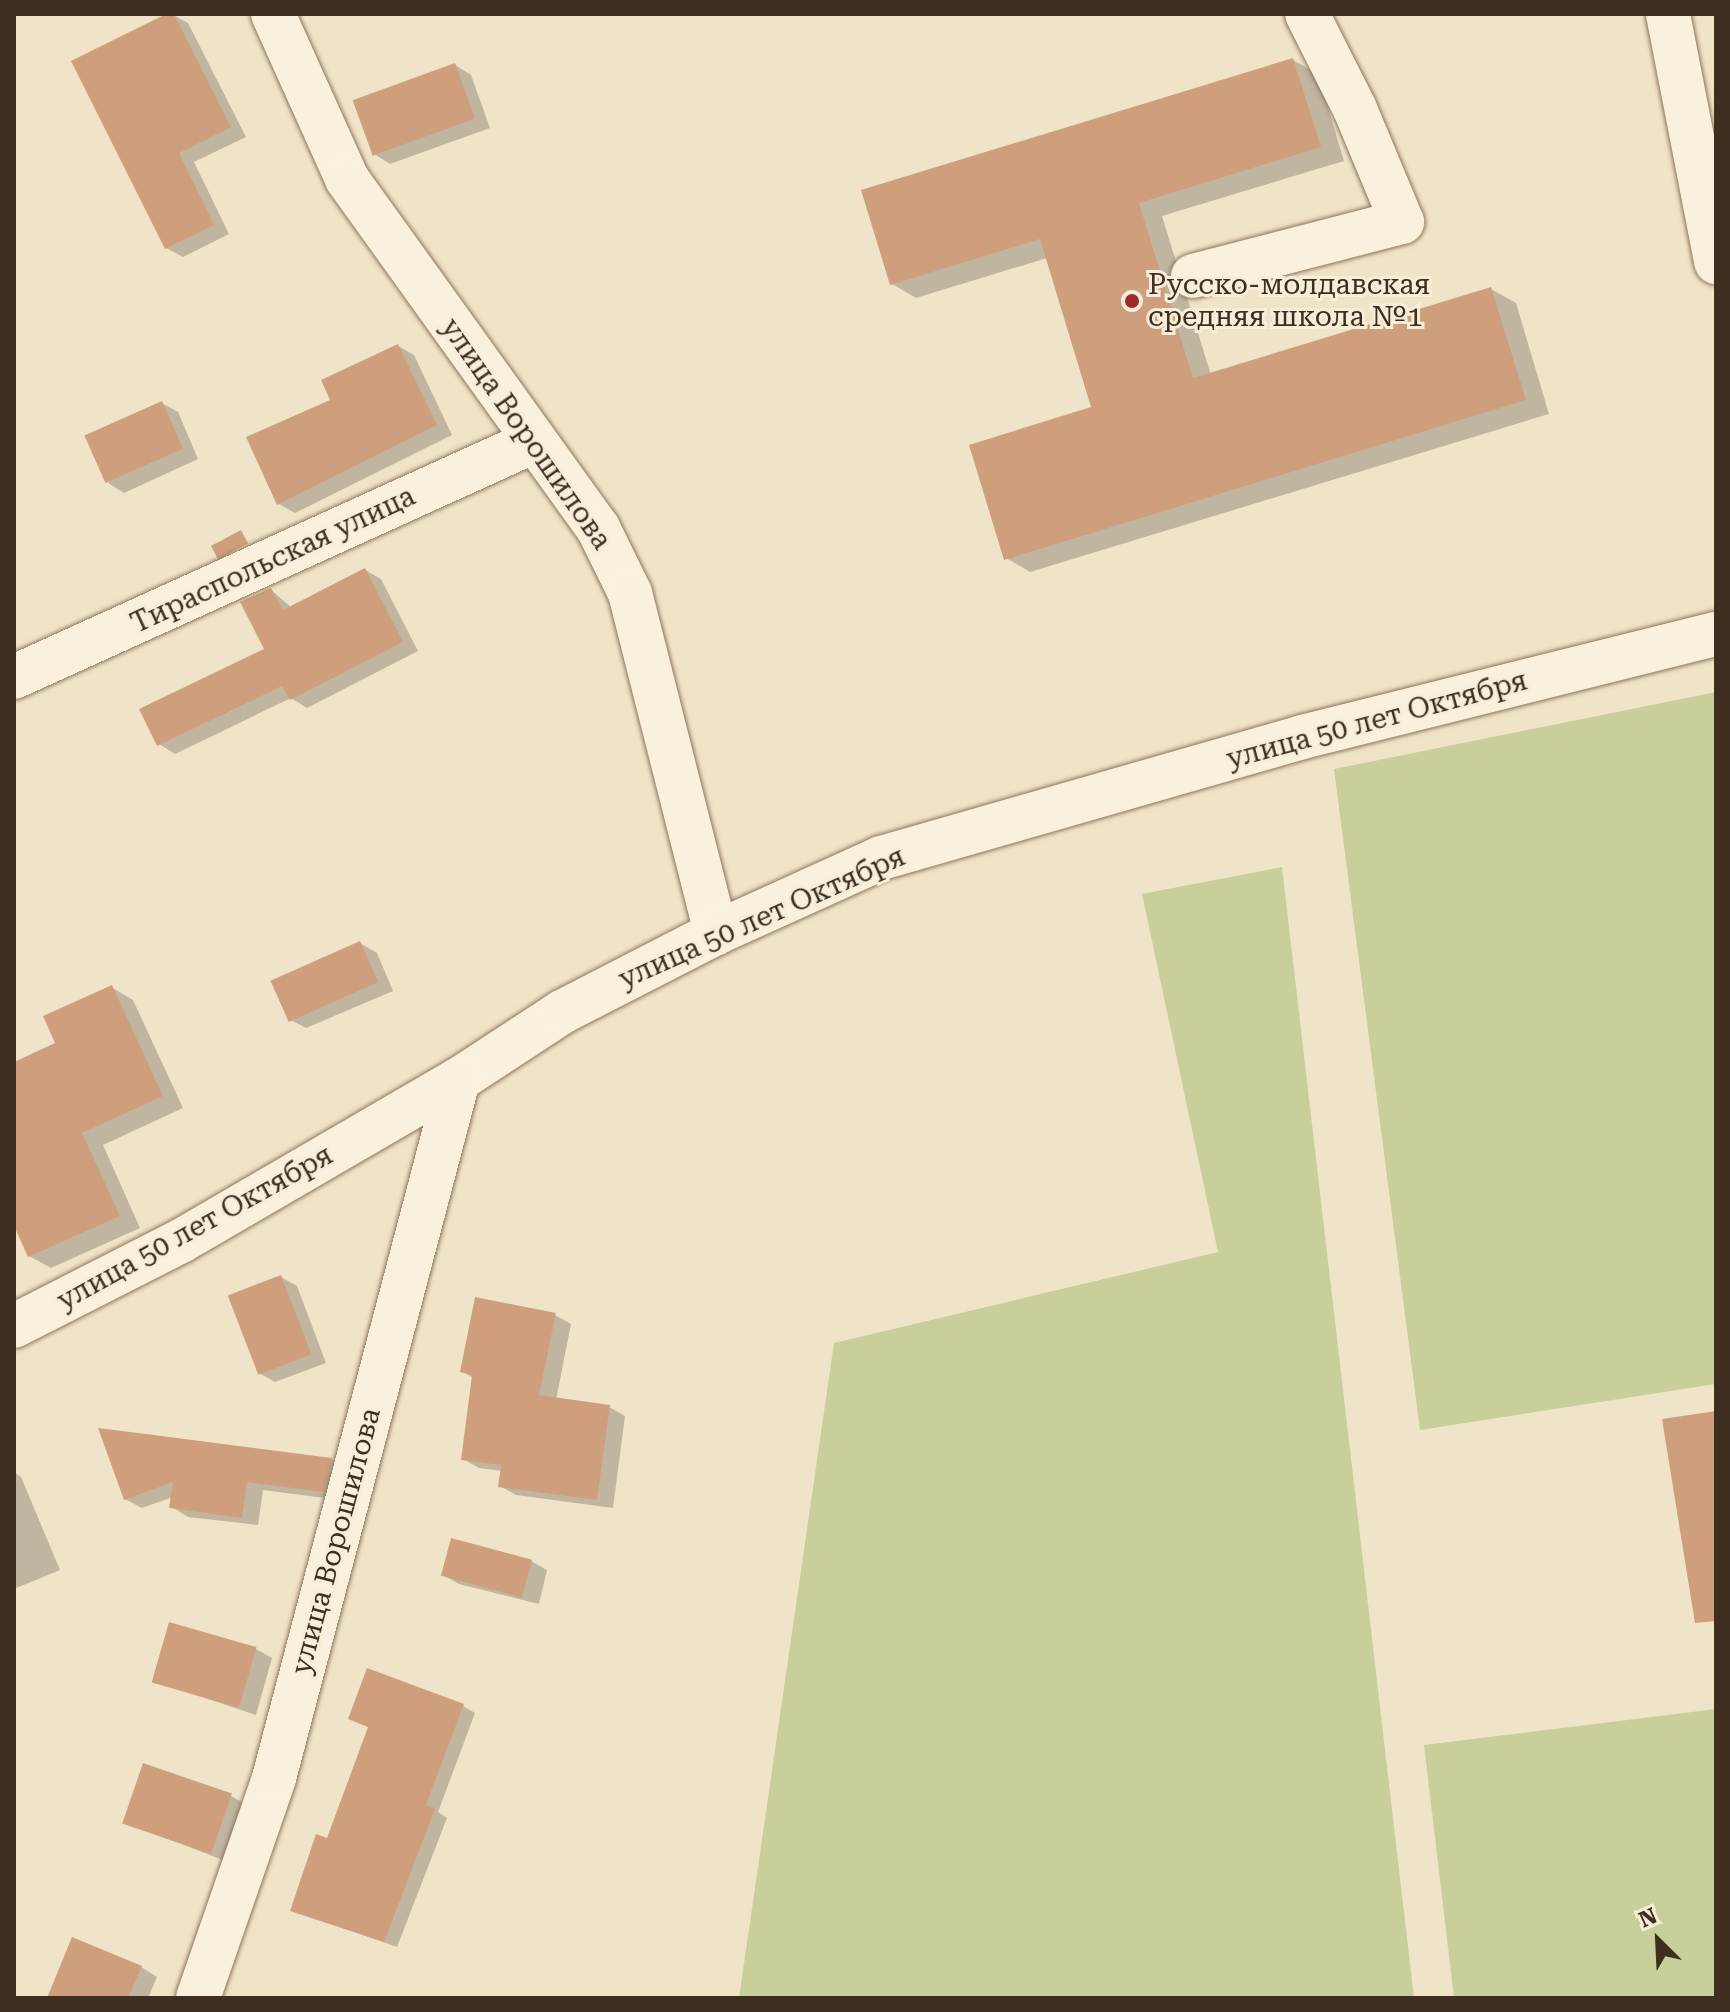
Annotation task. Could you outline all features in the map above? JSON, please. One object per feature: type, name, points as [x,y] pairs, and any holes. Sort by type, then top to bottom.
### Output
[{"type":"street","name":"улица Ворошилова","points":[[273,14],[347,179],[532,442],[598,528],[630,593],[716,933]]},
{"type":"street","points":[[1193,276],[1402,222],[1355,109],[1307,14]]},
{"type":"street","points":[[1668,14],[1716,262]]},
{"type":"street","name":"Тираспольская улица","points":[[14,677],[532,442]]},
{"type":"street","name":"улица 50 лет Октября","points":[[14,1326],[181,1241],[458,1080],[562,1012],[716,933],[881,858],[1302,737],[1716,634]]},
{"type":"street","name":"улица Ворошилова","points":[[198,1998],[274,1778],[458,1080]]},
{"type":"green space","points":[[1716,692],[1716,1384],[1420,1430],[1334,769]]},
{"type":"green space","points":[[1282,867],[1414,1998],[739,1998],[834,1343],[1218,1252],[1142,894]]},
{"type":"green space","points":[[1716,1709],[1716,1998],[1454,1998],[1424,1745]]},
{"type":"building","points":[[166,14],[174,14],[231,127],[179,153],[214,225],[165,249],[71,61]]},
{"type":"building","points":[[1293,58],[1321,147],[1139,203],[1193,378],[1491,287],[1526,400],[1004,560],[969,445],[1091,407],[1040,239],[890,285],[861,190]]},
{"type":"building","points":[[455,63],[475,118],[373,156],[353,100]]},
{"type":"building","points":[[398,344],[437,425],[277,505],[246,437],[330,400],[321,380]]},
{"type":"building","points":[[162,401],[183,449],[105,483],[84,436]]},
{"type":"building","points":[[241,530],[248,543],[218,559],[211,546]]},
{"type":"building","points":[[365,568],[403,642],[290,700],[282,686],[157,746],[139,709],[264,649],[240,602],[271,588],[283,610]]},
{"type":"building","points":[[360,941],[378,982],[289,1022],[270,981]]},
{"type":"building","points":[[112,985],[163,1096],[82,1133],[120,1216],[28,1257],[14,1226],[14,1062],[55,1043],[43,1016]]},
{"type":"building","points":[[281,1275],[311,1354],[258,1375],[228,1295]]},
{"type":"building","points":[[475,1297],[556,1313],[539,1395],[610,1405],[597,1500],[498,1487],[501,1465],[461,1460],[472,1375],[460,1372]]},
{"type":"building","points":[[1716,1411],[1716,1621],[1695,1623],[1662,1419]]},
{"type":"building","points":[[98,1428],[332,1458],[324,1492],[247,1482],[242,1518],[169,1508],[173,1482],[124,1500]]},
{"type":"building","points":[[451,1538],[532,1560],[522,1597],[441,1576]]},
{"type":"building","points":[[169,1622],[256,1647],[239,1708],[152,1683]]},
{"type":"building","points":[[367,1668],[464,1704],[426,1805],[435,1809],[384,1942],[290,1911],[316,1834],[327,1838],[368,1727],[348,1719]]},
{"type":"building","points":[[143,1763],[232,1794],[211,1854],[122,1824]]},
{"type":"building","points":[[72,1937],[142,1966],[128,1998],[47,1998]]},
{"type":"place","name":"Русско-молдавская средняя школа №1","points":[[1132,301]]}]
